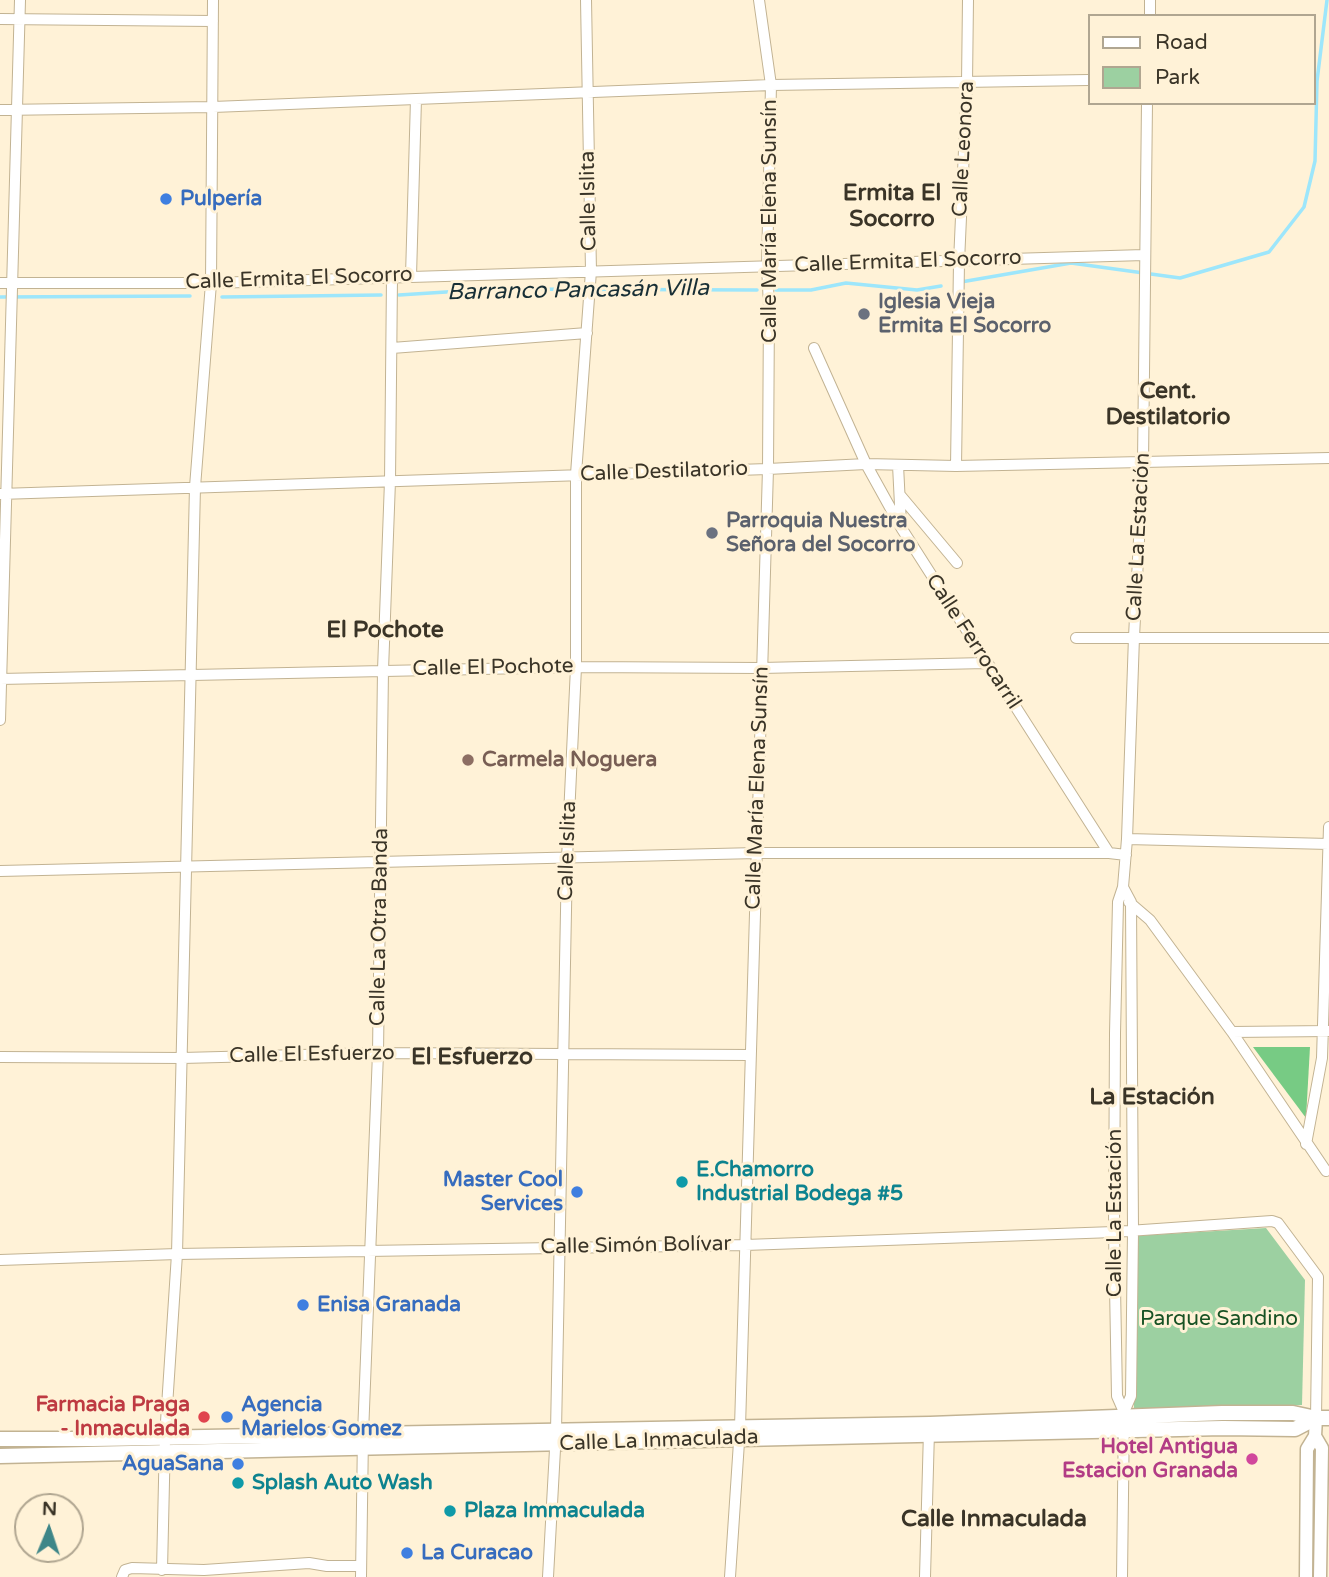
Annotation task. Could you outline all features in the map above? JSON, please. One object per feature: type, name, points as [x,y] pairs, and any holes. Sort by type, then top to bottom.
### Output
[{"type":"main road","name":"Calle La Inmaculada","points":[[0,1456],[165,1444],[929,1430],[1124,1420],[1222,1421],[1293,1413],[1322,1418]]},
{"type":"main road","name":"Calle La Inmaculada","points":[[0,1439],[165,1444]]},
{"type":"street","points":[[0,720],[3,494],[20,0]]},
{"type":"street","points":[[162,1570],[165,1444],[177,1254],[195,487],[211,283],[213,0]]},
{"type":"street","name":"Calle Islita","points":[[548,1577],[556,1438],[567,859],[576,667],[576,474],[591,271],[586,0]]},
{"type":"street","name":"Calle María Elena Sunsín","points":[[730,1577],[739,1433],[768,469],[767,266],[771,85],[759,0]]},
{"type":"street","name":"Calle Leonora","points":[[956,466],[958,262],[967,83],[968,0]]},
{"type":"street","points":[[0,19],[213,21]]},
{"type":"street","points":[[0,110],[213,107],[771,85],[1088,80]]},
{"type":"street","points":[[411,276],[416,99]]},
{"type":"street","name":"Calle La Estación","points":[[1124,1420],[1117,1396],[1115,1033],[1118,902],[1123,887],[1127,839],[1143,463],[1147,105]]},
{"type":"street","name":"Calle Ermita El Socorro","points":[[0,283],[12,287],[211,283],[1144,257]]},
{"type":"street","name":"Calle La Otra Banda","points":[[361,1571],[363,1441],[378,1054],[392,277]]},
{"type":"street","points":[[392,348],[587,333]]},
{"type":"street","name":"Calle Ferrocarril","points":[[814,348],[866,464],[902,529],[1109,853]]},
{"type":"street","name":"Calle Destilatorio","points":[[3,494],[866,464],[956,466],[1329,458]]},
{"type":"street","points":[[898,464],[902,529]]},
{"type":"street","points":[[900,495],[957,563]]},
{"type":"street","points":[[1076,638],[1329,638]]},
{"type":"street","name":"Calle El Pochote","points":[[1,679],[192,673],[986,663]]},
{"type":"street","points":[[1306,1144],[1326,1031],[1329,827]]},
{"type":"street","points":[[1127,839],[1329,844]]},
{"type":"street","points":[[0,872],[757,853],[1126,855]]},
{"type":"street","name":"Calle La Estación","points":[[1122,1577],[1124,1420],[1131,1396],[1133,1231],[1131,902],[1123,887]]},
{"type":"street","points":[[1118,902],[1131,902],[1150,920],[1232,1032],[1326,1171]]},
{"type":"street","points":[[1232,1032],[1326,1031]]},
{"type":"street","points":[[1115,1033],[1132,1033]]},
{"type":"street","name":"Calle El Esfuerzo","points":[[0,1057],[750,1055]]},
{"type":"street","points":[[1114,1136],[1132,1134]]},
{"type":"street","name":"Calle Simón Bolívar","points":[[0,1260],[177,1254],[745,1244],[1114,1232],[1272,1221],[1278,1223],[1318,1277],[1322,1418]]},
{"type":"street","points":[[1306,1577],[1307,1449],[1322,1418]]},
{"type":"street","points":[[925,1577],[929,1430]]},
{"type":"street","points":[[1315,1436],[1322,1448],[1320,1577]]},
{"type":"street","points":[[1306,1510],[1321,1511]]},
{"type":"street","points":[[122,1577],[125,1570],[132,1568],[162,1570],[309,1563],[361,1571]]},
{"type":"green space","points":[[1253,1047],[1310,1047],[1306,1118]]},
{"type":"green space","name":"Parque Sandino","points":[[1266,1228],[1305,1280],[1302,1405],[1134,1410],[1133,1236]]},
{"type":"waterway","name":"Barranco Pancasán Villa","points":[[961,282],[1071,263],[1180,278],[1269,252],[1304,207],[1315,161],[1317,81],[1327,0]]},
{"type":"waterway","name":"Barranco Pancasán Villa","points":[[776,290],[811,290],[846,283],[917,290],[941,286]]},
{"type":"waterway","name":"Barranco Pancasán Villa","points":[[399,295],[493,289],[757,290]]},
{"type":"waterway","name":"Barranco Pancasán Villa","points":[[222,297],[381,295]]},
{"type":"waterway","name":"Barranco Pancasán Villa","points":[[0,297],[190,296]]},
{"type":"place","name":"Pulpería","points":[[166,199]]},
{"type":"place","name":"Iglesia Vieja Ermita El Socorro","points":[[864,314]]},
{"type":"place","name":"Parroquia Nuestra Señora del Socorro","points":[[712,533]]},
{"type":"place","name":"Carmela Noguera","points":[[468,760]]},
{"type":"place","name":"E.Chamorro Industrial Bodega #5","points":[[682,1182]]},
{"type":"place","name":"Master Cool Services","points":[[577,1192]]},
{"type":"place","name":"Enisa Granada","points":[[303,1305]]},
{"type":"place","name":"Farmacia Praga - Inmaculada","points":[[204,1417]]},
{"type":"place","name":"Agencia Marielos Gomez","points":[[227,1417]]},
{"type":"place","name":"Hotel Antigua Estacion Granada","points":[[1252,1459]]},
{"type":"place","name":"AguaSana","points":[[238,1464]]},
{"type":"place","name":"Splash Auto Wash","points":[[238,1483]]},
{"type":"place","name":"Plaza Immaculada","points":[[450,1511]]},
{"type":"place","name":"La Curacao","points":[[407,1553]]},
{"type":"district","name":"Ermita El Socorro","points":[[892,207]]},
{"type":"district","name":"Cent. Destilatorio","points":[[1168,405]]},
{"type":"district","name":"El Pochote","points":[[385,631]]},
{"type":"district","name":"El Esfuerzo","points":[[472,1058]]},
{"type":"district","name":"La Estación","points":[[1152,1098]]},
{"type":"district","name":"Calle Inmaculada","points":[[994,1520]]}]
